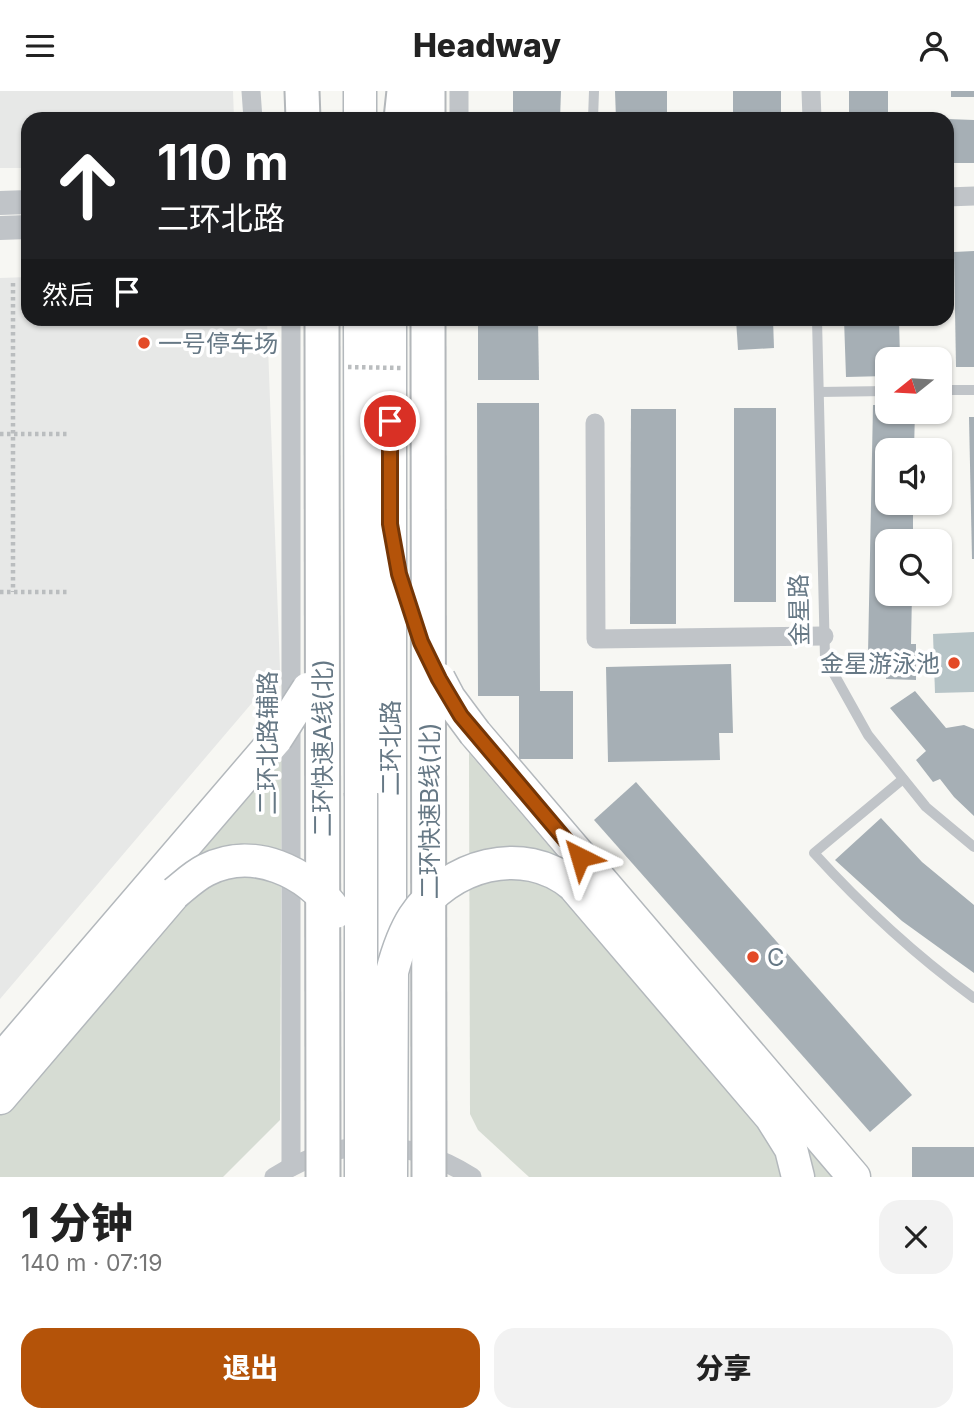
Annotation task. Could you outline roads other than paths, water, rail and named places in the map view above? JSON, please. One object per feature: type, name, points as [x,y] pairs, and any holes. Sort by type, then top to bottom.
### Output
[{"type":"highway","points":[[300,91],[302,112]]},
{"type":"highway","points":[[322,91],[322,112]]},
{"type":"highway","points":[[402,112],[404,91]]},
{"type":"highway","points":[[421,91],[422,112]]},
{"type":"highway","points":[[428,91],[428,112]]},
{"type":"highway","name":"二环快速A线(北)","points":[[319,326],[322,398],[323,1177]]},
{"type":"highway","name":"二环快速B线(北)","points":[[428,326],[435,1168]]},
{"type":"main road","points":[[294,112],[300,91]]},
{"type":"main road","points":[[360,91],[360,112]]},
{"type":"main road","points":[[389,91],[389,112]]},
{"type":"main road","points":[[440,91],[441,112]]},
{"type":"main road","name":"二环北路","points":[[361,326],[375,524],[376,994],[391,1177]]},
{"type":"main road","name":"二环北路","points":[[375,524],[389,326]]},
{"type":"main road","points":[[375,524],[421,642],[439,679],[475,733],[854,1177]]},
{"type":"main road","points":[[0,1061],[288,724],[325,652],[344,596],[375,524]]},
{"type":"main road","points":[[0,1098],[175,893],[190,880],[222,864],[256,861],[288,870],[316,890],[340,918],[376,994],[392,972],[405,933],[427,902],[455,879],[486,866],[519,862],[549,868],[573,885],[771,1117],[791,1149],[798,1177]]},
{"type":"main road","name":"二环北路","points":[[361,1177],[376,994]]},
{"type":"street","points":[[251,91],[252,112]]},
{"type":"street","points":[[290,91],[292,112]]},
{"type":"street","points":[[459,91],[459,112]]},
{"type":"street","points":[[811,91],[812,112]]},
{"type":"street","points":[[954,197],[974,196]]},
{"type":"street","points":[[0,203],[21,202]]},
{"type":"street","name":"二环北路辅路","points":[[282,1172],[291,326]]},
{"type":"street","points":[[435,1168],[439,326]]},
{"type":"street","points":[[595,423],[596,639],[824,636]]},
{"type":"street","points":[[282,1172],[320,1154],[372,1145],[398,1147],[435,1168],[472,1177]]},
{"type":"lane","points":[[593,112],[594,91]]},
{"type":"lane","name":"金星路","points":[[817,326],[825,658],[868,735],[926,807],[974,847]]},
{"type":"lane","points":[[952,390],[974,390]]},
{"type":"lane","points":[[819,392],[875,391]]},
{"type":"lane","points":[[903,779],[814,853],[872,914],[930,966],[974,998]]},
{"type":"place","name":"一号停车场","points":[[144,343]]},
{"type":"place","name":"金星游泳池","points":[[954,663]]},
{"type":"place","name":"C","points":[[753,957]]}]
